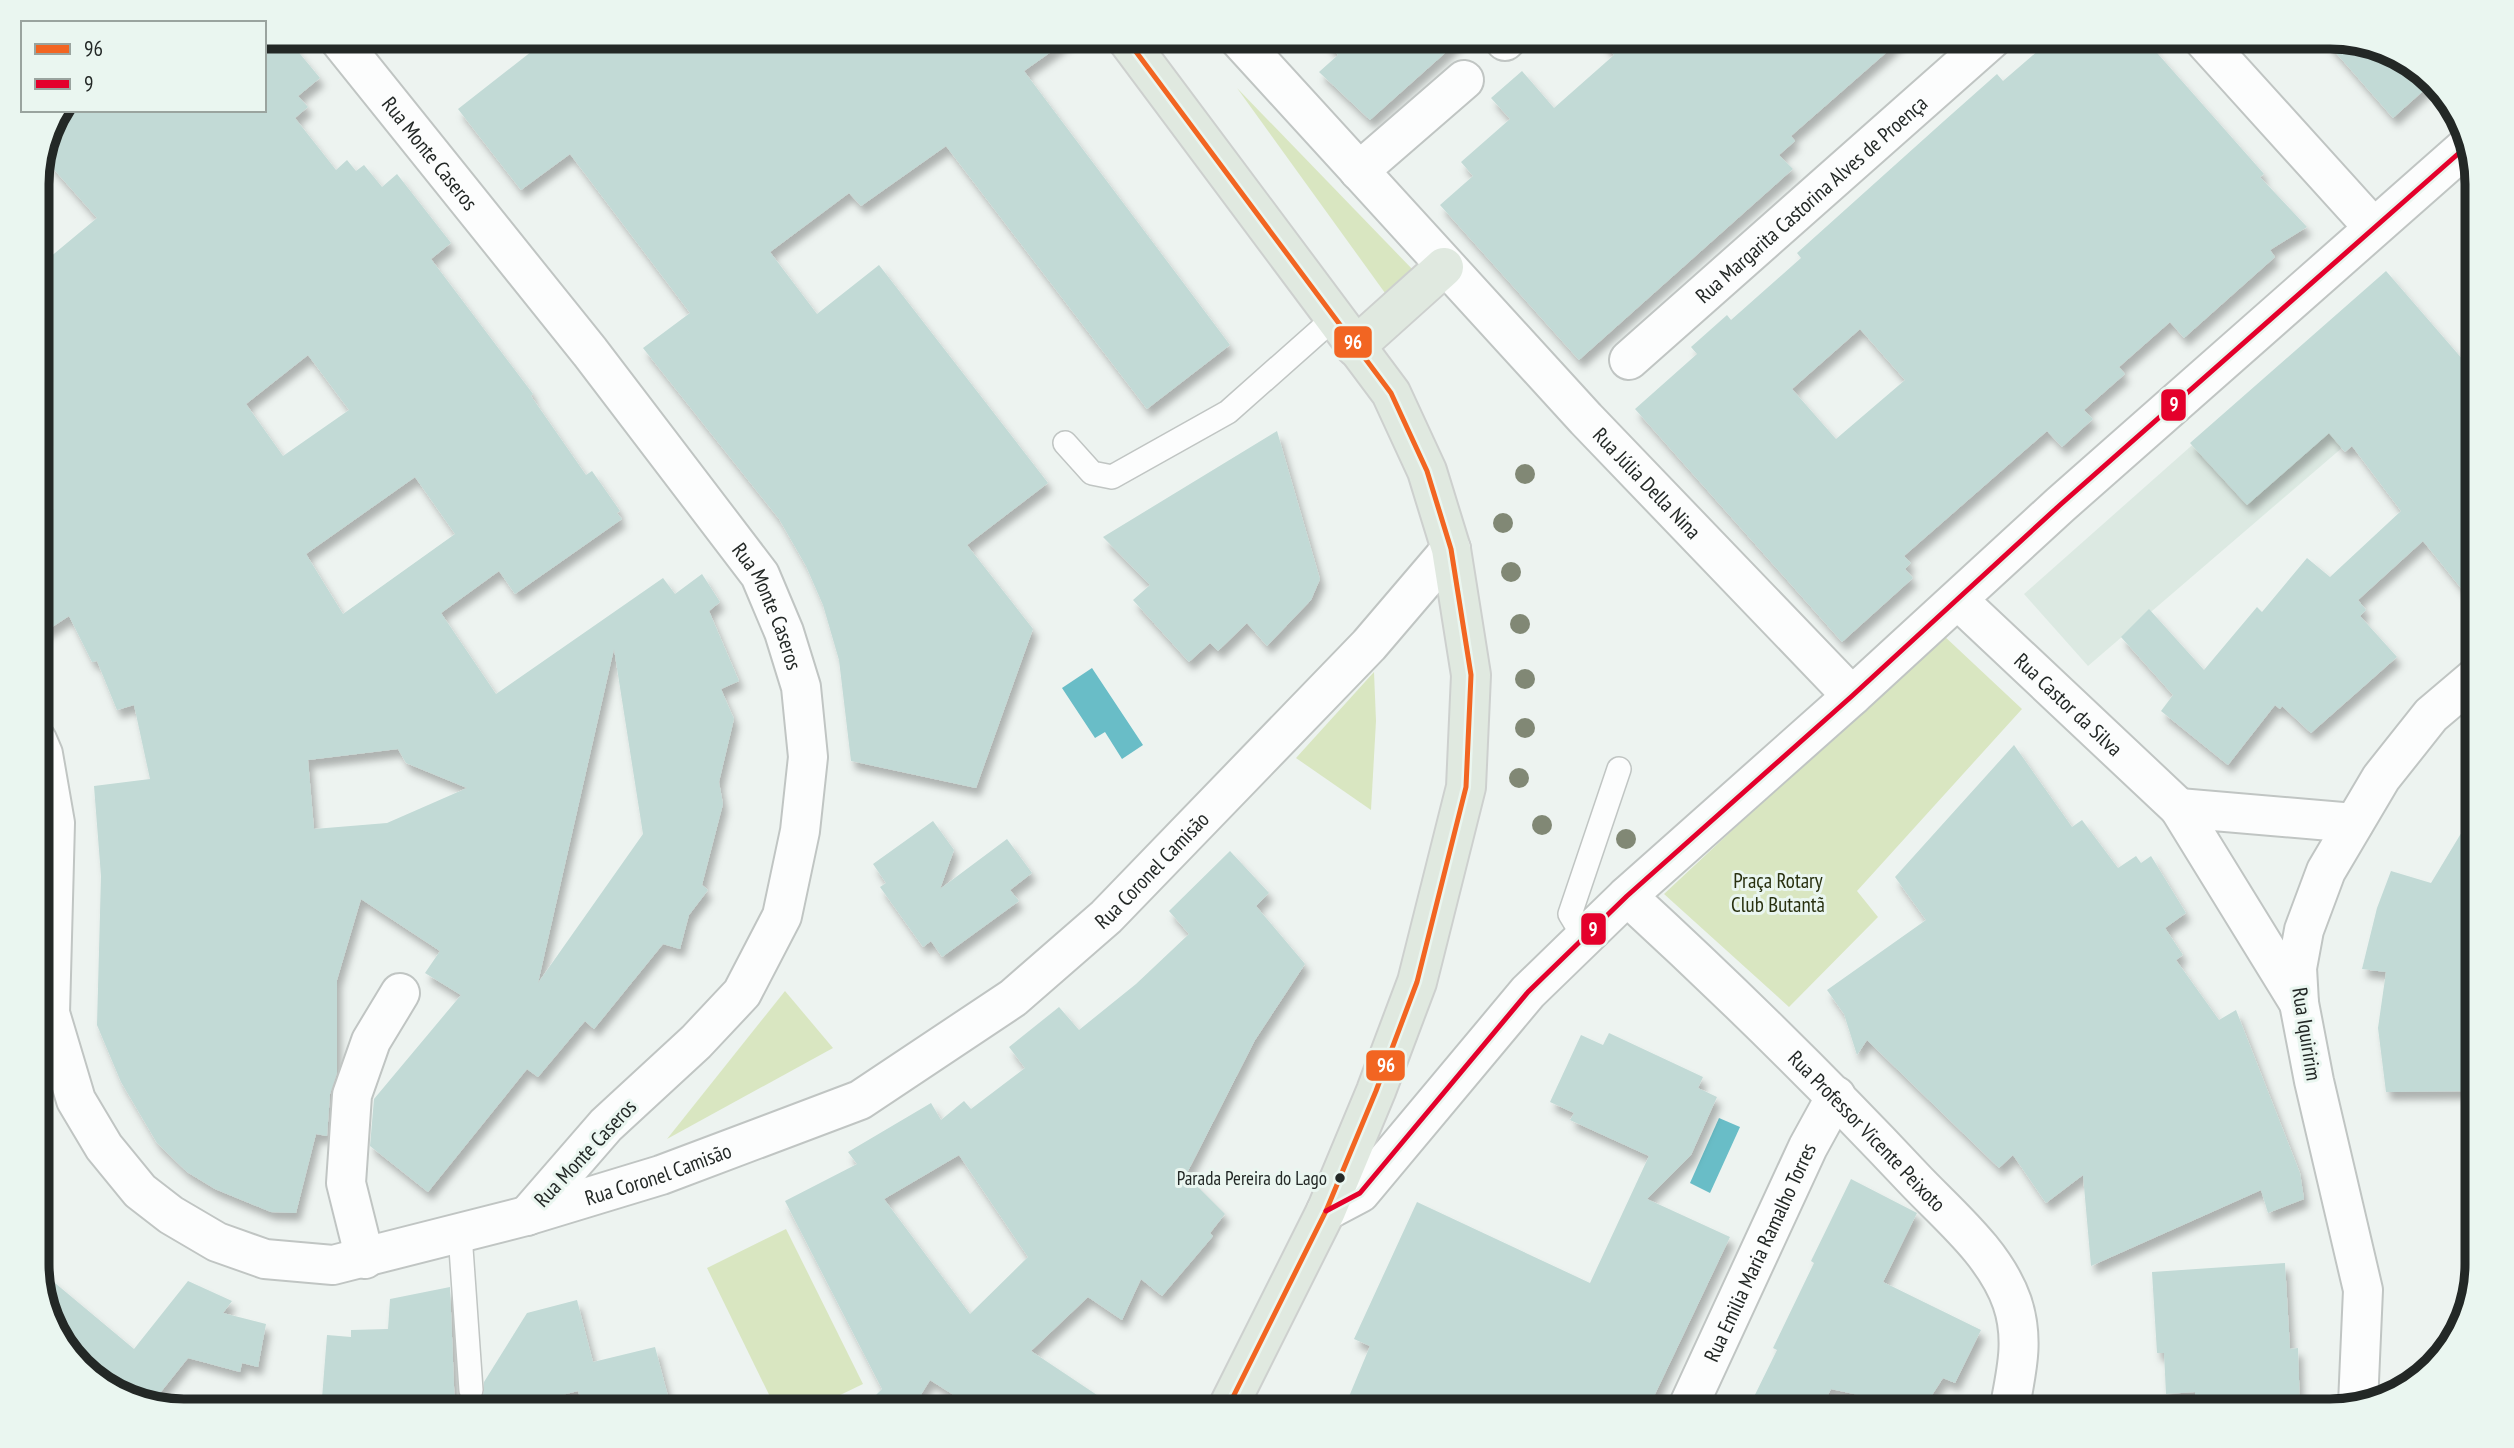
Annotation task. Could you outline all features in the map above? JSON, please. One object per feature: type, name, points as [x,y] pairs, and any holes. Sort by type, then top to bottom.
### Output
[{"type":"main road","points":[[1134,49],[1246,195],[1391,393],[1427,471],[1451,549],[1471,675],[1466,787],[1417,982],[1377,1091],[1326,1211],[1232,1399]]},
{"type":"main road","points":[[1345,332],[1444,267]]},
{"type":"street","name":"Rua Monte Caseros","points":[[347,49],[590,352],[760,575],[784,632],[801,687],[808,757],[800,831],[782,916],[742,993],[696,1042],[606,1125],[526,1216]]},
{"type":"street","name":"Rua Júlia Della Nina","points":[[1248,49],[1444,267],[1852,696]]},
{"type":"street","name":"Rua Margarita Castorina Alves de Proença","points":[[1629,360],[1980,49]]},
{"type":"street","points":[[2212,49],[2373,227]]},
{"type":"street","points":[[1359,171],[1464,80]]},
{"type":"street","points":[[1326,1211],[1360,1194],[1528,992],[1628,895],[1852,696],[2060,505],[2460,152]]},
{"type":"street","name":"Rua Coronel Camisão","points":[[49,788],[55,822],[50,1013],[76,1100],[104,1147],[140,1191],[216,1242],[265,1259],[333,1265],[526,1216],[661,1175],[860,1100],[1013,998],[1133,889],[1368,645],[1451,549]]},
{"type":"street","name":"Rua Castor da Silva","points":[[1958,600],[2179,808],[2299,1003]]},
{"type":"street","name":"Rua Iquiririm","points":[[2358,1396],[2363,1290],[2314,1081],[2299,1003],[2297,968],[2304,930],[2326,871],[2354,823],[2381,778],[2431,715],[2465,686]]},
{"type":"street","points":[[2179,808],[2354,823]]},
{"type":"street","name":"Rua Professor Vicente Peixoto","points":[[1628,895],[1836,1096],[1982,1251],[2004,1283],[2013,1303],[2021,1349],[2011,1399]]},
{"type":"street","points":[[365,1259],[346,1183],[352,1096],[371,1041],[400,993]]},
{"type":"street","name":"Rua Emilia Maria Ramalho Torres","points":[[1692,1399],[1808,1147],[1836,1096]]},
{"type":"lane","points":[[1065,443],[1093,473],[1112,477],[1228,412],[1345,332]]},
{"type":"lane","points":[[1584,937],[1570,914],[1619,769]]},
{"type":"lane","points":[[460,1234],[471,1390]]},
{"type":"shaded area","points":[[2346,309],[2414,386],[2088,666],[2024,594]]},
{"type":"green space","points":[[1237,88],[1415,272],[1385,293]]},
{"type":"green space","name":"Praça Rotary Club Butantã","points":[[1942,634],[2022,709],[1857,891],[1878,917],[1789,1007],[1664,894]]},
{"type":"green space","points":[[1374,672],[1376,721],[1371,810],[1296,758]]},
{"type":"green space","points":[[785,991],[833,1048],[667,1139]]},
{"type":"green space","points":[[786,1229],[863,1384],[832,1399],[771,1399],[707,1268]]},
{"type":"water","points":[[1092,668],[1143,745],[1122,759],[1105,732],[1095,738],[1062,688]]},
{"type":"water","points":[[1719,1118],[1740,1127],[1710,1193],[1690,1183]]},
{"type":"building","points":[[266,49],[296,49],[320,78],[298,96],[308,107],[295,118],[336,170],[347,160],[356,171],[364,165],[382,187],[397,174],[451,243],[431,259],[533,394],[531,396],[586,475],[592,471],[620,511],[617,513],[622,519],[515,594],[499,571],[441,613],[496,694],[663,578],[675,594],[702,574],[720,602],[709,611],[739,681],[721,689],[734,719],[719,782],[723,804],[702,885],[708,890],[689,915],[680,949],[663,944],[594,1029],[585,1021],[538,1077],[527,1069],[428,1192],[370,1146],[374,1099],[461,995],[425,973],[440,951],[361,899],[337,980],[337,1073],[330,1094],[327,1136],[316,1134],[296,1213],[271,1212],[215,1189],[187,1172],[157,1143],[121,1082],[97,1025],[101,876],[94,786],[150,779],[134,705],[117,710],[97,661],[92,662],[69,616],[49,629],[49,258],[97,218],[50,165],[59,132],[70,112],[266,112]],"holes":[[[308,355],[349,410],[283,456],[246,404]],[[415,477],[455,534],[343,614],[306,554]],[[614,649],[643,834],[538,983]],[[398,749],[406,763],[467,788],[387,823],[314,829],[308,760]]]},
{"type":"building","points":[[535,49],[1055,49],[1024,71],[1230,345],[1147,409],[946,146],[861,206],[849,193],[770,252],[817,314],[879,265],[1048,483],[967,545],[1033,629],[976,788],[851,761],[839,660],[823,605],[806,566],[779,519],[643,348],[690,313],[570,154],[521,190],[458,109]]},
{"type":"building","points":[[1332,49],[1450,49],[1370,120],[1319,72],[1338,55]]},
{"type":"building","points":[[1609,49],[1890,49],[1791,136],[1795,141],[1779,155],[1793,169],[1579,360],[1440,205],[1473,176],[1461,162],[1510,119],[1491,98],[1522,71],[1554,108],[1614,55]]},
{"type":"building","points":[[2040,49],[2154,49],[2264,174],[2260,177],[2307,227],[2270,250],[2275,257],[2184,338],[2170,322],[2119,367],[2125,374],[2084,410],[2093,419],[2062,447],[2047,431],[1904,556],[1911,563],[1905,569],[1913,578],[1842,642],[1635,409],[1697,354],[1691,347],[1727,315],[1731,320],[1801,258],[1797,253],[1997,74],[2003,81]],"holes":[[[1860,329],[1905,380],[1836,439],[1792,389]]]},
{"type":"building","points":[[2333,49],[2348,50],[2382,59],[2398,67],[2425,89],[2393,118]]},
{"type":"building","points":[[2386,271],[2465,362],[2465,593],[2423,541],[2358,600],[2366,610],[2360,616],[2397,657],[2311,733],[2282,706],[2280,709],[2275,705],[2228,765],[2161,711],[2173,695],[2121,637],[2149,609],[2204,670],[2257,607],[2262,612],[2307,558],[2330,577],[2401,511],[2352,446],[2345,452],[2329,433],[2247,505],[2190,443]]},
{"type":"building","points":[[1277,431],[1320,579],[1311,600],[1267,646],[1247,623],[1218,651],[1210,643],[1189,662],[1133,600],[1150,585],[1103,537]]},
{"type":"building","points":[[2014,745],[2072,827],[2082,820],[2118,868],[2136,856],[2141,863],[2151,856],[2186,913],[2165,928],[2183,955],[2176,960],[2219,1020],[2236,1010],[2300,1173],[2304,1199],[2268,1213],[2261,1190],[2091,1266],[2083,1175],[2046,1203],[2013,1155],[1999,1168],[1867,1040],[1857,1055],[1844,1014],[1827,990],[1926,920],[1895,877]]},
{"type":"building","points":[[933,821],[954,850],[940,889],[1007,839],[1032,873],[1010,890],[1019,901],[942,957],[931,941],[923,947],[880,887],[886,883],[873,864]]},
{"type":"building","points":[[2465,827],[2465,1091],[2386,1092],[2378,1028],[2386,972],[2362,969],[2377,908],[2391,871],[2431,883]]},
{"type":"building","points":[[1230,851],[1269,893],[1256,906],[1305,964],[1255,1040],[1186,1175],[1225,1214],[1210,1233],[1213,1236],[1162,1296],[1141,1279],[1122,1320],[1088,1297],[1031,1351],[1103,1399],[960,1399],[930,1380],[918,1399],[872,1399],[882,1389],[785,1201],[857,1164],[848,1152],[931,1103],[941,1120],[964,1101],[971,1109],[1025,1068],[1009,1047],[1059,1007],[1079,1030],[1136,984],[1189,934],[1169,911]],"holes":[[[959,1155],[1028,1257],[970,1314],[884,1199]]]},
{"type":"building","points":[[1609,1033],[1703,1077],[1698,1088],[1717,1097],[1691,1155],[1647,1199],[1730,1237],[1653,1399],[1348,1399],[1370,1346],[1354,1339],[1417,1202],[1590,1283],[1649,1156],[1570,1120],[1574,1113],[1550,1102],[1581,1035],[1603,1045]]},
{"type":"building","points":[[1851,1179],[1917,1213],[1883,1282],[1981,1330],[1955,1383],[1943,1378],[1929,1399],[1877,1399],[1831,1389],[1826,1399],[1753,1399],[1777,1350],[1773,1348],[1814,1263],[1811,1261]]},
{"type":"building","points":[[2285,1263],[2290,1349],[2298,1348],[2300,1399],[2195,1399],[2195,1392],[2166,1394],[2164,1353],[2157,1353],[2152,1272]]},
{"type":"building","points":[[50,1279],[134,1349],[188,1281],[232,1301],[223,1313],[266,1324],[258,1367],[242,1363],[240,1372],[188,1358],[158,1396],[116,1381],[89,1359],[67,1332],[56,1307]]},
{"type":"building","points":[[450,1287],[455,1399],[322,1399],[327,1335],[351,1337],[351,1330],[388,1329],[390,1299]]},
{"type":"building","points":[[577,1300],[593,1362],[655,1347],[668,1396],[666,1399],[580,1399],[578,1391],[546,1399],[480,1399],[483,1397],[484,1382],[527,1313]]},
{"type":"transit line","name":"96","points":[[1134,49],[1391,393],[1427,471],[1451,549],[1471,675],[1466,787],[1417,982],[1376,1091],[1326,1211],[1232,1399]]},
{"type":"transit line","name":"9","points":[[1326,1211],[1360,1193],[1528,992],[1627,896],[1852,696],[2060,505],[2461,152]]},
{"type":"place","name":"Parada Pereira do Lago","points":[[1340,1178]]}]
